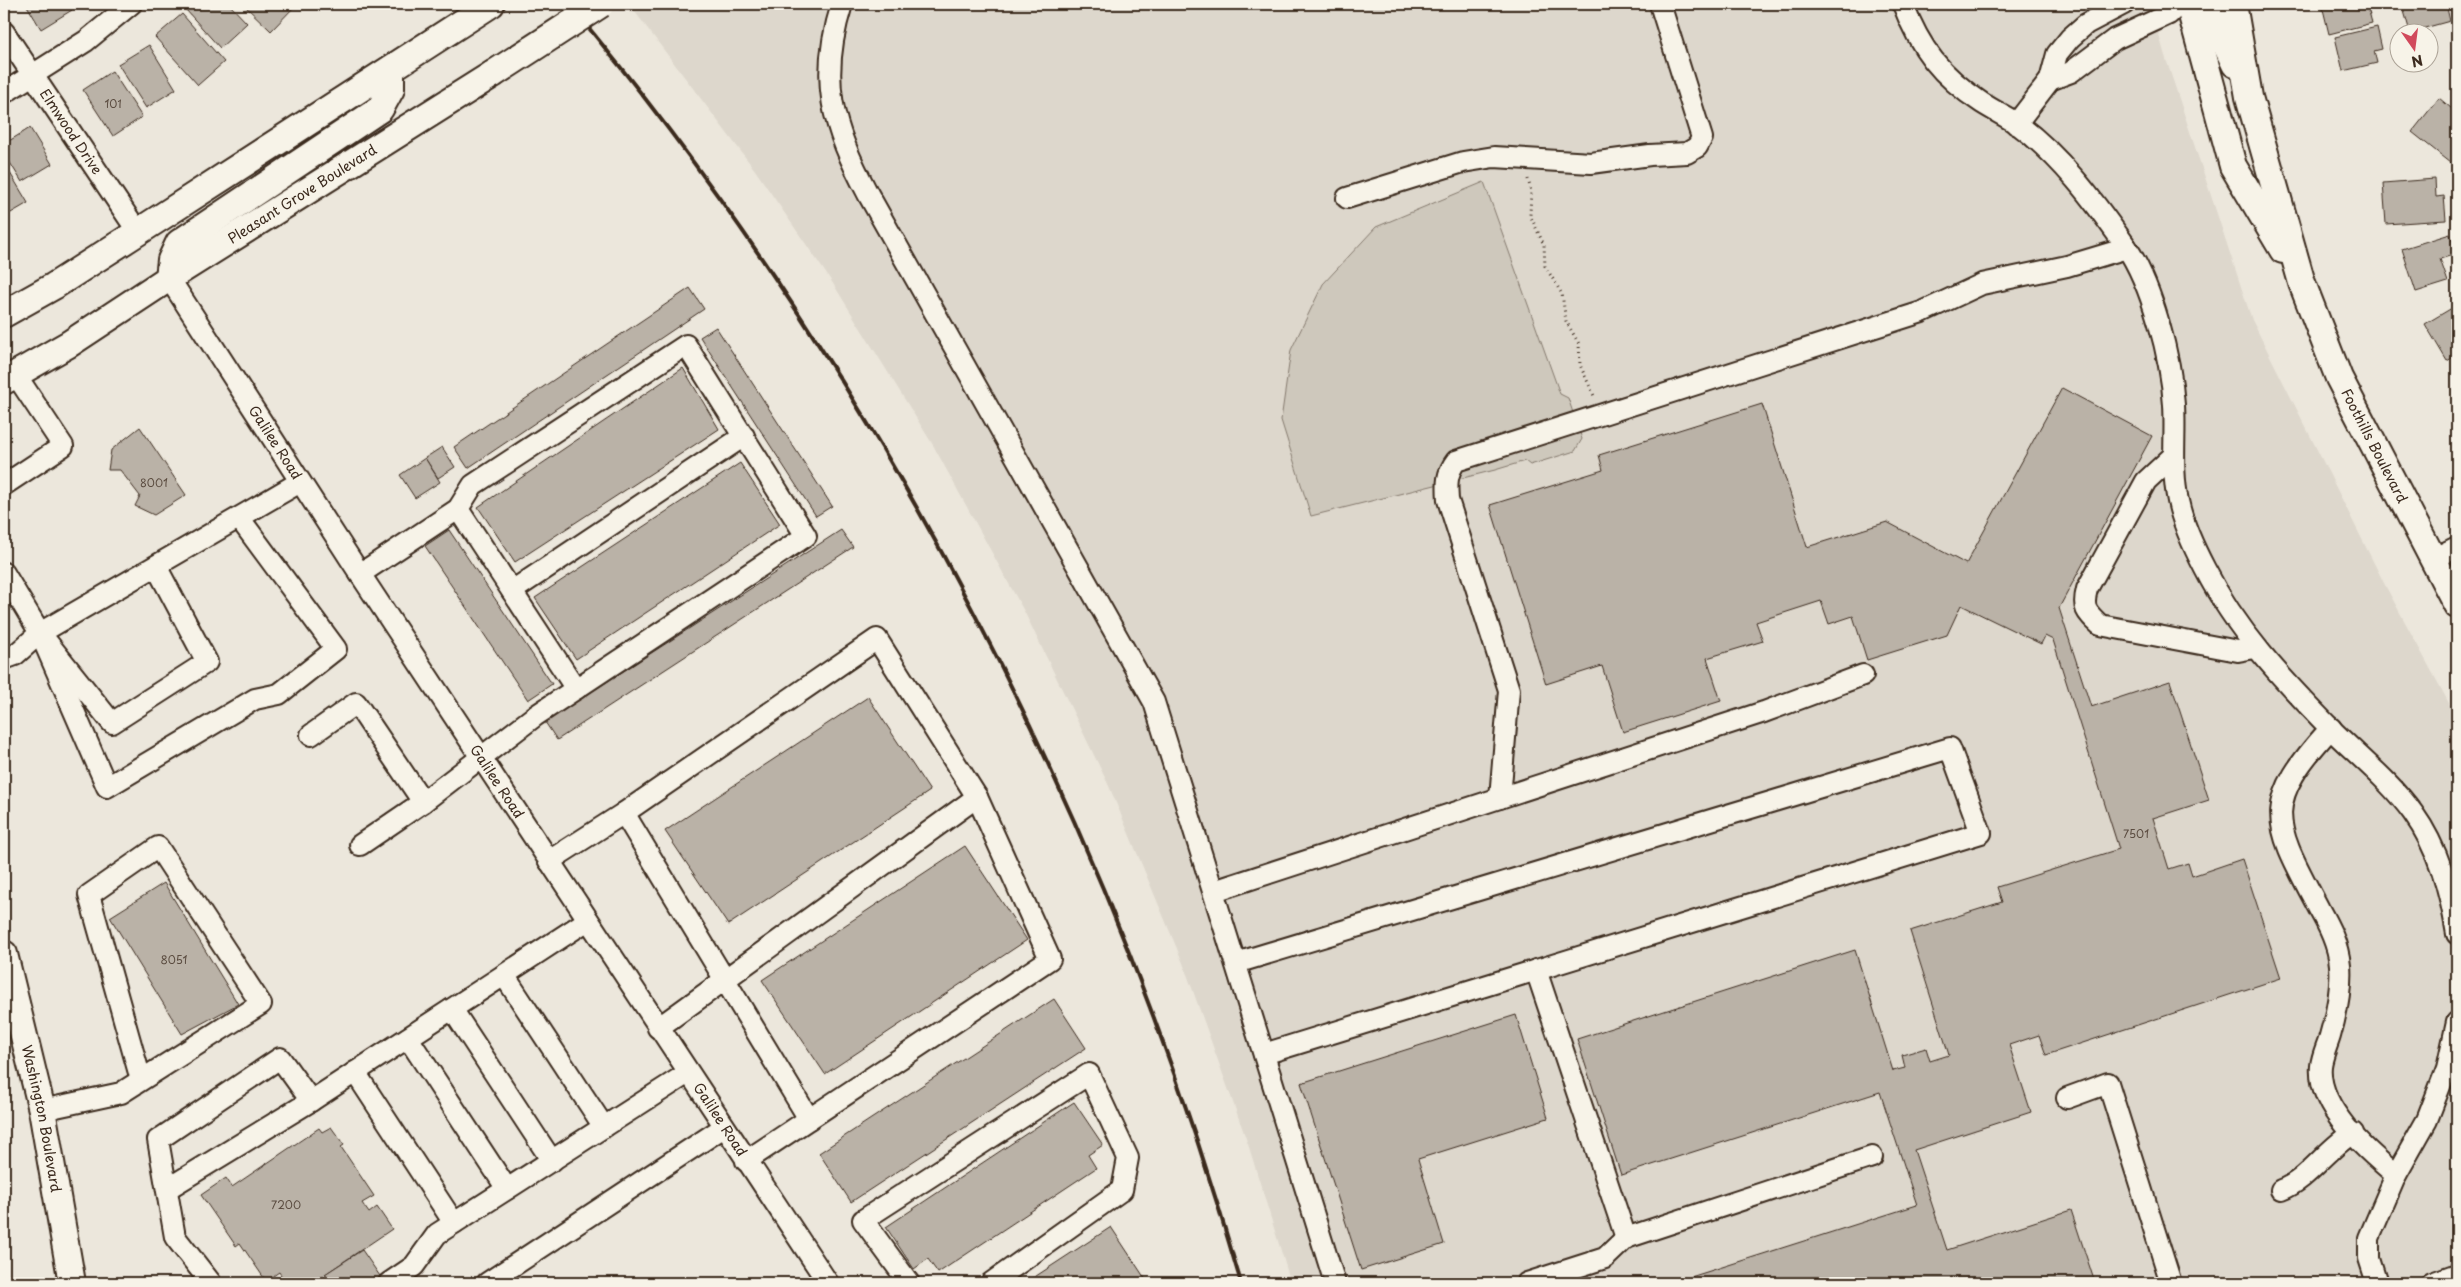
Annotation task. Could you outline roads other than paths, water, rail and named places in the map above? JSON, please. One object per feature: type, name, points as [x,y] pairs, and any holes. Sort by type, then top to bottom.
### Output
[{"type":"main road","points":[[4,314],[54,286],[491,4]]},
{"type":"main road","name":"Pleasant Grove Boulevard","points":[[10,378],[117,314],[169,278],[601,4]]},
{"type":"main road","name":"Foothills Boulevard","points":[[2189,4],[2233,166],[2302,283]]},
{"type":"main road","points":[[2204,4],[2208,6],[2249,97]]},
{"type":"main road","name":"Foothills Boulevard","points":[[2234,4],[2249,97],[2302,283],[2339,378],[2457,605]]},
{"type":"main road","points":[[169,278],[171,260],[179,244],[380,109],[391,90],[391,70]]},
{"type":"main road","name":"Washington Boulevard","points":[[4,954],[42,1110],[72,1283]]},
{"type":"street","points":[[4,93],[86,41],[131,4]]},
{"type":"street","points":[[842,4],[835,25],[830,58],[830,95],[838,131],[850,159],[1154,702],[1335,1283]]},
{"type":"street","points":[[1348,198],[1463,162],[1494,157],[1591,162],[1650,154],[1687,153],[1697,146],[1702,138],[1660,4]]},
{"type":"street","points":[[1902,4],[1911,26],[1933,62],[1969,94],[2016,124],[2062,164],[2099,207],[2127,248],[2140,272],[2162,335],[2168,361],[2174,407],[2173,456],[2178,500],[2191,540],[2206,571],[2255,648],[2330,728],[2385,781],[2413,813],[2431,843],[2445,877],[2457,934]]},
{"type":"street","points":[[2016,124],[2050,80],[2057,54],[2070,38],[2086,24],[2124,4]]},
{"type":"street","points":[[2050,80],[2071,72],[2115,39],[2169,14],[2179,4]]},
{"type":"street","name":"Elmwood Drive","points":[[4,32],[138,232]]},
{"type":"street","points":[[1500,798],[1509,690],[1448,500],[1447,482],[1449,470],[1456,461],[1922,312],[1982,284],[2067,266],[2127,248]]},
{"type":"street","name":"Galilee Road","points":[[169,278],[360,574],[828,1283]]},
{"type":"street","points":[[360,574],[458,509],[473,486],[686,344],[806,536],[536,716],[423,802],[360,845]]},
{"type":"street","points":[[4,485],[63,446],[10,378]]},
{"type":"street","points":[[512,591],[744,436]]},
{"type":"street","points":[[2173,456],[2146,481],[2087,589],[2084,602],[2088,614],[2100,624],[2238,651],[2255,648]]},
{"type":"street","points":[[4,659],[15,655],[40,633],[240,519],[300,482]]},
{"type":"street","points":[[458,509],[576,689]]},
{"type":"street","points":[[4,573],[40,633],[107,788],[255,699],[279,694],[336,650],[240,519]]},
{"type":"street","points":[[2433,559],[2457,547]]},
{"type":"street","points":[[40,633],[112,723],[207,662],[156,566]]},
{"type":"street","points":[[549,861],[624,813],[877,639],[977,797],[1050,959],[746,1161]]},
{"type":"street","points":[[1214,891],[1764,712],[1863,675]]},
{"type":"street","points":[[311,735],[356,703],[423,802]]},
{"type":"street","points":[[2330,728],[2295,774],[2281,798],[2280,822],[2285,842],[2334,936],[2340,965],[2339,988],[2332,1026],[2321,1067],[2326,1094],[2339,1119],[2396,1175]]},
{"type":"street","points":[[1236,963],[1950,748],[1981,833],[1264,1054]]},
{"type":"street","points":[[658,1028],[977,797]]},
{"type":"street","points":[[624,813],[723,980],[809,1119]]},
{"type":"street","points":[[42,1110],[121,1093],[142,1080],[261,1004],[158,847],[88,895],[142,1080]]},
{"type":"street","points":[[167,1189],[311,1101],[588,920]]},
{"type":"street","points":[[1536,970],[1626,1238]]},
{"type":"street","points":[[504,974],[604,1127]]},
{"type":"street","points":[[452,1009],[552,1161]]},
{"type":"street","points":[[2377,1283],[2368,1258],[2369,1238],[2396,1175],[2426,1120],[2448,1068],[2457,1022]]},
{"type":"street","points":[[408,1038],[507,1189]]},
{"type":"street","points":[[211,1283],[175,1237],[158,1140],[280,1058],[311,1101]]},
{"type":"street","points":[[355,1072],[454,1223]]},
{"type":"street","points":[[389,1283],[414,1266],[437,1234],[688,1073]]},
{"type":"street","points":[[908,1283],[864,1220],[1089,1074],[1128,1158],[1122,1190],[991,1283]]},
{"type":"street","points":[[2067,1098],[2108,1084],[2172,1283]]},
{"type":"street","points":[[487,1283],[724,1127]]},
{"type":"street","points":[[2282,1190],[2292,1186],[2338,1141],[2353,1133]]},
{"type":"street","points":[[1526,1283],[1605,1258],[1626,1238],[1872,1157]]},
{"type":"street","points":[[2432,1283],[2457,1274]]},
{"type":"railway","points":[[569,4],[682,147],[786,295],[883,450],[972,609],[1052,772],[1124,939],[1187,1110],[1241,1283]]}]
